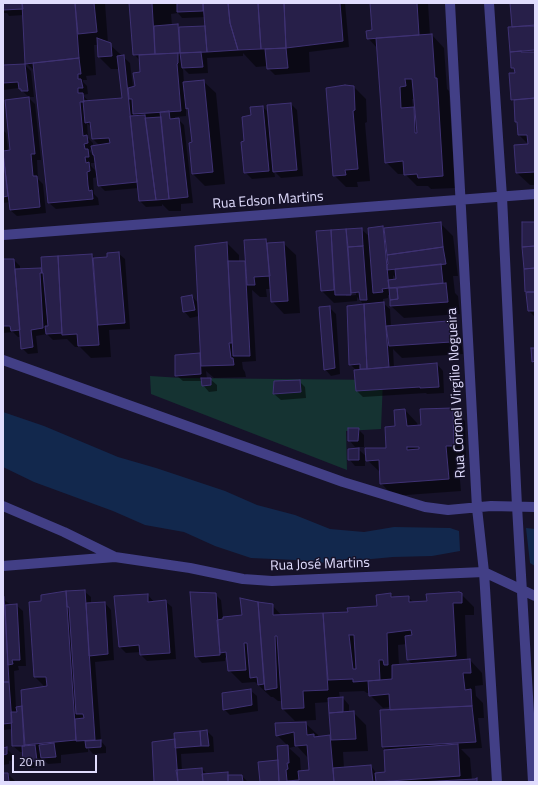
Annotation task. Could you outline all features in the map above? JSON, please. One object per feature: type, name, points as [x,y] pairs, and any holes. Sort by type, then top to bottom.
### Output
[{"type":"street","name":"Rua Coronel Virgílio Nogueira","points":[[450,3],[477,508],[484,572],[497,782]]},
{"type":"street","points":[[489,3],[502,196],[517,506],[533,782]]},
{"type":"street","name":"Rua Edson Martins","points":[[3,235],[535,194]]},
{"type":"street","points":[[3,360],[343,482],[425,507],[448,510],[491,506],[535,507]]},
{"type":"street","name":"Rua José Martins","points":[[3,506],[64,532],[115,557]]},
{"type":"street","name":"Rua José Martins","points":[[3,566],[115,557],[190,568],[243,579],[272,581],[484,572],[535,596]]},
{"type":"green space","points":[[150,376],[182,378],[383,380],[381,429],[346,431],[347,470],[151,394]]},
{"type":"water","points":[[3,412],[44,426],[118,457],[225,491],[257,505],[295,515],[330,529],[364,532],[394,527],[450,528],[459,531],[460,551],[432,556],[393,557],[328,563],[251,558],[215,546],[184,532],[145,525],[113,511],[34,482],[3,467]]},
{"type":"water","points":[[526,528],[535,529],[535,566],[530,563]]},
{"type":"building","points":[[3,3],[22,3],[23,9],[3,10]]},
{"type":"building","points":[[22,3],[75,3],[79,58],[25,64]]},
{"type":"building","points":[[75,3],[94,3],[97,32],[78,34]]},
{"type":"building","points":[[129,3],[152,3],[155,54],[133,55]]},
{"type":"building","points":[[177,3],[203,3],[203,11],[177,12]]},
{"type":"building","points":[[203,3],[228,3],[230,23],[238,50],[207,52]]},
{"type":"building","points":[[228,3],[258,3],[261,49],[238,50],[230,23]]},
{"type":"building","points":[[258,3],[284,3],[286,48],[261,49]]},
{"type":"building","points":[[284,3],[340,3],[343,41],[286,48]]},
{"type":"building","points":[[370,3],[417,3],[419,35],[367,39],[366,31],[372,30]]},
{"type":"building","points":[[510,3],[535,3],[535,25],[512,27]]},
{"type":"building","points":[[178,24],[180,53],[155,54],[154,26]]},
{"type":"building","points":[[205,26],[207,52],[180,53],[179,27]]},
{"type":"building","points":[[535,26],[535,50],[510,52],[508,27]]},
{"type":"building","points":[[432,34],[435,78],[437,78],[443,176],[418,178],[417,174],[404,175],[403,161],[385,163],[376,38]],"holes":[[[405,79],[412,79],[417,133],[415,133],[414,107],[401,108],[400,87],[406,86]]]},
{"type":"building","points":[[97,38],[111,43],[112,56],[98,57]]},
{"type":"building","points":[[286,48],[288,68],[267,69],[265,49]]},
{"type":"building","points":[[201,52],[203,67],[182,68],[180,53]]},
{"type":"building","points":[[510,52],[535,52],[535,98],[511,100],[509,73],[515,73],[514,68],[511,68]]},
{"type":"building","points":[[178,53],[177,64],[181,111],[133,114],[132,99],[129,99],[128,88],[135,86],[133,73],[140,72],[139,55]]},
{"type":"building","points":[[124,55],[137,182],[98,186],[94,155],[91,146],[110,143],[109,138],[92,139],[90,122],[85,123],[83,101],[122,98],[117,56]]},
{"type":"building","points":[[79,58],[81,74],[78,74],[78,79],[81,79],[83,88],[78,88],[78,93],[83,93],[84,102],[80,102],[83,136],[87,135],[88,143],[84,144],[85,149],[88,149],[89,157],[85,157],[86,163],[89,162],[90,171],[87,172],[88,185],[89,191],[92,190],[93,199],[48,203],[33,63]]},
{"type":"building","points":[[25,64],[28,91],[21,91],[21,89],[19,89],[18,82],[3,83],[3,65]]},
{"type":"building","points":[[204,80],[213,172],[192,174],[189,143],[192,142],[183,82]]},
{"type":"building","points":[[345,85],[354,86],[355,110],[353,111],[358,169],[345,170],[346,175],[333,176],[326,88]]},
{"type":"building","points":[[29,97],[35,154],[31,154],[33,176],[37,176],[40,207],[10,210],[3,153],[3,151],[10,150],[5,100]]},
{"type":"building","points":[[535,98],[535,172],[516,173],[514,145],[528,144],[527,135],[518,135],[517,122],[515,122],[514,100]]},
{"type":"building","points":[[291,103],[297,170],[273,172],[267,105]]},
{"type":"building","points":[[263,106],[269,171],[244,173],[241,142],[244,141],[242,117],[251,115],[250,107]]},
{"type":"building","points":[[169,111],[170,119],[179,118],[188,197],[169,199],[160,112]]},
{"type":"building","points":[[145,115],[156,200],[139,201],[130,116]]},
{"type":"building","points":[[161,117],[169,199],[156,200],[145,118]]},
{"type":"building","points":[[3,153],[8,196],[3,197]]},
{"type":"building","points":[[441,222],[443,247],[387,255],[384,228]]},
{"type":"building","points":[[522,222],[535,222],[535,246],[522,247]]},
{"type":"building","points":[[383,226],[389,288],[382,289],[383,292],[373,293],[368,228]]},
{"type":"building","points":[[362,228],[363,246],[348,247],[346,229]]},
{"type":"building","points":[[346,229],[351,295],[335,295],[331,230]]},
{"type":"building","points":[[331,230],[334,290],[321,291],[316,231]]},
{"type":"building","points":[[266,239],[270,276],[254,277],[255,285],[247,285],[244,240]]},
{"type":"building","points":[[227,242],[232,343],[229,343],[231,358],[233,358],[234,365],[201,366],[195,246]]},
{"type":"building","points":[[284,242],[288,301],[271,302],[267,243]]},
{"type":"building","points":[[363,246],[367,300],[360,300],[359,292],[351,293],[348,247]]},
{"type":"building","points":[[535,246],[535,268],[524,269],[522,247]]},
{"type":"building","points":[[443,247],[446,264],[387,270],[387,255]]},
{"type":"building","points":[[119,252],[125,323],[98,325],[93,258],[107,257],[107,253]]},
{"type":"building","points":[[92,254],[99,345],[78,346],[77,334],[62,335],[58,256]]},
{"type":"building","points":[[58,256],[62,333],[46,334],[45,326],[48,326],[41,257]]},
{"type":"building","points":[[3,259],[14,259],[20,330],[11,331],[10,326],[3,326]]},
{"type":"building","points":[[228,261],[245,261],[250,356],[233,356]]},
{"type":"building","points":[[441,264],[443,283],[389,288],[388,280],[396,279],[395,269]]},
{"type":"building","points":[[41,268],[43,328],[31,330],[33,347],[21,349],[15,269]]},
{"type":"building","points":[[535,268],[535,292],[525,292],[524,269]]},
{"type":"building","points":[[446,283],[448,302],[390,306],[390,300],[398,299],[397,288]]},
{"type":"building","points":[[389,288],[397,288],[398,299],[390,300]]},
{"type":"building","points":[[535,292],[535,311],[528,311],[526,293]]},
{"type":"building","points":[[192,295],[195,310],[183,312],[181,297]]},
{"type":"building","points":[[384,302],[389,367],[367,369],[364,304]]},
{"type":"building","points":[[364,304],[367,369],[360,369],[360,364],[349,365],[347,306]]},
{"type":"building","points":[[330,306],[335,368],[324,370],[319,307]]},
{"type":"building","points":[[448,321],[451,342],[389,346],[386,326]]},
{"type":"building","points":[[531,348],[535,348],[535,361],[532,362]]},
{"type":"building","points":[[200,353],[201,374],[175,376],[175,355]]},
{"type":"building","points":[[437,363],[439,387],[356,391],[354,370]]},
{"type":"building","points":[[201,378],[211,378],[211,385],[202,386]]},
{"type":"building","points":[[300,380],[301,392],[273,394],[274,381]]},
{"type":"building","points":[[453,408],[454,446],[446,446],[449,479],[380,484],[379,460],[366,461],[365,448],[386,448],[385,427],[395,426],[394,410],[405,409],[407,426],[421,425],[420,409]],"holes":[[[407,447],[419,447],[419,449],[407,450]]]},
{"type":"building","points":[[348,428],[359,428],[358,441],[348,441]]},
{"type":"building","points":[[359,448],[359,460],[348,460],[348,449]]},
{"type":"building","points":[[85,590],[95,740],[76,741],[75,719],[84,718],[83,714],[76,714],[69,607],[67,607],[66,591]]},
{"type":"building","points":[[66,591],[76,740],[24,745],[21,690],[47,686],[46,677],[34,677],[29,602],[41,601],[41,595]]},
{"type":"building","points":[[190,592],[216,593],[220,655],[195,657]]},
{"type":"building","points":[[391,593],[391,597],[409,596],[409,602],[427,601],[426,594],[462,593],[462,603],[453,603],[456,656],[407,660],[405,636],[412,635],[411,630],[387,633],[388,665],[384,665],[383,660],[379,660],[380,680],[353,682],[353,679],[328,680],[323,613],[348,612],[347,608],[377,606],[376,595]],"holes":[[[349,635],[354,635],[356,669],[353,669]]]},
{"type":"building","points":[[148,594],[148,602],[166,600],[170,653],[140,655],[139,645],[119,647],[114,596]]},
{"type":"building","points":[[4,597],[9,682],[3,682]]},
{"type":"building","points":[[240,598],[258,602],[264,684],[258,685],[257,677],[250,678],[247,643],[244,643],[246,670],[228,671],[226,652],[220,653],[217,620],[223,619],[223,617],[242,615]]},
{"type":"building","points":[[105,602],[108,654],[89,656],[86,603]]},
{"type":"building","points":[[258,602],[273,604],[273,615],[323,613],[328,690],[303,691],[304,708],[282,709],[277,636],[275,636],[277,688],[265,690]]},
{"type":"building","points":[[17,604],[20,660],[12,660],[13,664],[8,665],[5,605]]},
{"type":"building","points":[[470,659],[471,673],[463,673],[465,690],[471,689],[472,706],[390,710],[389,694],[369,696],[368,681],[392,679],[392,665]]},
{"type":"building","points":[[3,682],[9,682],[12,723],[3,724]]},
{"type":"building","points":[[251,689],[252,705],[223,710],[222,693]]},
{"type":"building","points":[[343,697],[343,712],[329,713],[328,698]]},
{"type":"building","points":[[22,706],[25,746],[12,746],[11,712],[17,712],[16,707]]},
{"type":"building","points":[[472,706],[476,742],[382,747],[380,710]]},
{"type":"building","points":[[354,711],[356,739],[331,740],[329,713]]},
{"type":"building","points":[[306,722],[307,735],[314,734],[314,737],[330,735],[334,782],[279,782],[277,746],[288,745],[289,763],[287,763],[288,769],[286,770],[287,781],[299,780],[298,771],[309,770],[307,745],[295,746],[294,732],[276,736],[275,723]]},
{"type":"building","points":[[207,730],[209,746],[201,746],[200,731]]},
{"type":"building","points":[[200,731],[201,746],[175,748],[174,733]]},
{"type":"building","points":[[175,739],[178,782],[154,782],[152,742]]},
{"type":"building","points":[[101,740],[101,747],[86,748],[85,741]]},
{"type":"building","points":[[54,743],[56,757],[41,758],[39,745]]},
{"type":"building","points":[[458,744],[460,776],[376,782],[375,773],[385,772],[384,750]]},
{"type":"building","points":[[35,745],[37,761],[23,762],[22,746]]},
{"type":"building","points":[[7,747],[7,754],[3,755],[3,748]]},
{"type":"building","points":[[278,760],[279,782],[260,782],[258,762]]},
{"type":"building","points":[[371,765],[373,782],[334,782],[333,768]]},
{"type":"building","points":[[202,768],[203,782],[178,782],[176,770]]},
{"type":"building","points":[[228,772],[228,782],[203,782],[202,774]]},
{"type":"building","points":[[3,773],[8,773],[9,782],[3,782]]},
{"type":"building","points":[[228,775],[242,775],[243,782],[228,782]]},
{"type":"building","points":[[477,778],[477,782],[419,782],[475,779]]}]
